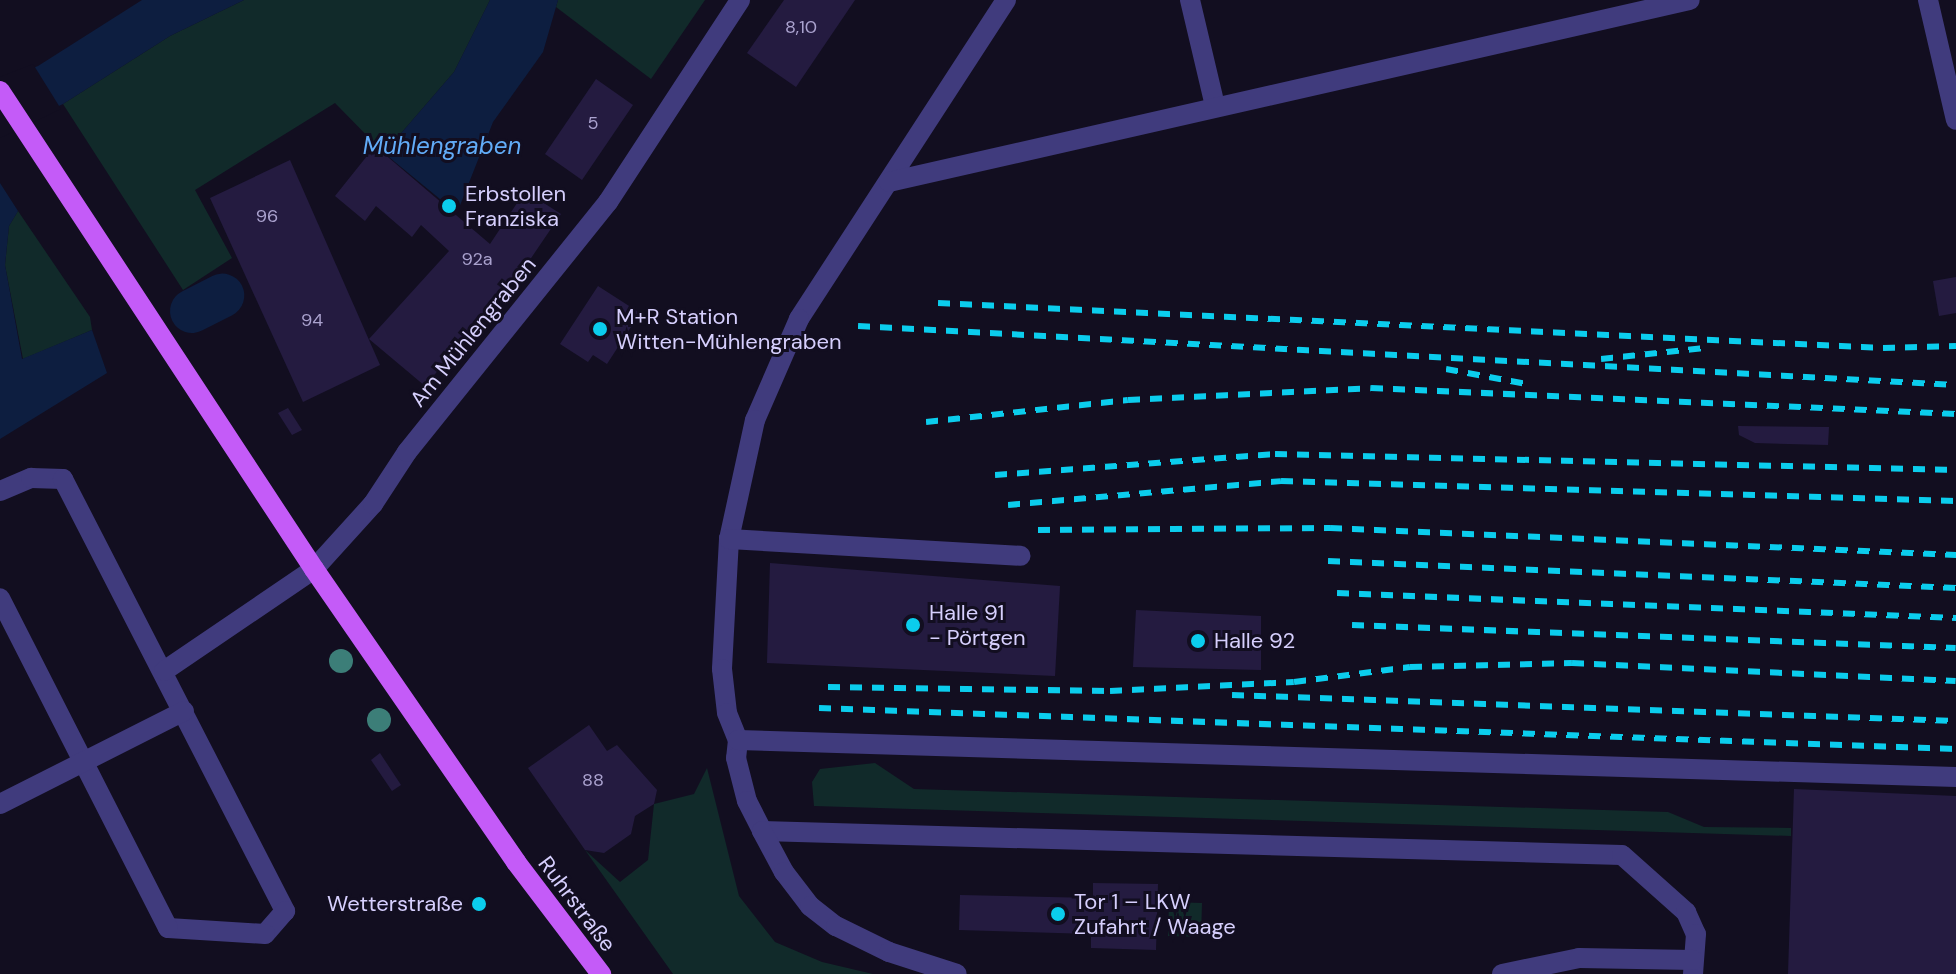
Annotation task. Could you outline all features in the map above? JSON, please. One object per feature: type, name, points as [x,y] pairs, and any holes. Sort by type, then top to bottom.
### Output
[{"type":"main road","name":"Ruhrstraße","points":[[0,91],[314,569],[516,862],[601,974]]},
{"type":"street","name":"Am Mühlengraben","points":[[164,671],[314,569],[373,504],[407,452],[608,202],[740,0]]},
{"type":"street","points":[[957,974],[889,952],[836,926],[792,884],[747,801],[736,758],[738,740],[727,713],[722,669],[729,539],[744,460],[771,375],[799,319],[1006,0]]},
{"type":"street","points":[[1190,0],[1215,106]]},
{"type":"street","points":[[889,182],[1690,0]]},
{"type":"street","points":[[1928,0],[1956,120]]},
{"type":"street","points":[[0,491],[31,478],[63,479],[285,911],[265,934],[168,928],[0,598]]},
{"type":"street","points":[[729,539],[1021,556]]},
{"type":"street","points":[[0,804],[184,711]]},
{"type":"street","points":[[738,740],[1956,777]]},
{"type":"street","points":[[762,831],[1622,855],[1686,912],[1696,934],[1693,967],[1579,958],[1502,974]]},
{"type":"green space","points":[[244,0],[490,0],[454,72],[384,153],[335,103],[195,190],[232,258],[183,290],[63,104],[170,36]]},
{"type":"green space","points":[[558,0],[705,0],[651,79],[556,7]]},
{"type":"green space","points":[[18,211],[90,317],[92,330],[23,359],[5,265],[9,226]]},
{"type":"green space","points":[[875,763],[914,789],[1668,812],[1704,827],[1791,828],[1791,836],[814,806],[812,782],[820,769]]},
{"type":"green space","points":[[707,768],[739,896],[775,942],[822,962],[873,974],[673,974],[585,850],[620,882],[648,860],[654,804],[694,794]]},
{"type":"green space","points":[[1169,902],[1202,903],[1201,937],[1168,936]]},
{"type":"water","points":[[142,0],[244,0],[170,36],[63,104],[0,134],[0,81],[38,66]]},
{"type":"water","name":"Mühlengraben","points":[[490,0],[558,0],[543,52],[493,122],[457,213],[384,153],[454,72]]},
{"type":"water","points":[[0,183],[18,211],[9,226],[5,265],[22,359],[92,330],[107,373],[0,439]]},
{"type":"pier","points":[[33,64],[61,109],[0,138],[0,77]]},
{"type":"building","points":[[784,0],[855,0],[796,87],[747,53]]},
{"type":"building","points":[[596,79],[633,105],[582,180],[545,154]]},
{"type":"building","points":[[375,146],[490,244],[525,191],[561,214],[525,267],[425,386],[369,339],[449,251],[421,225],[412,237],[376,206],[365,221],[335,196]]},
{"type":"building","points":[[290,160],[380,365],[303,402],[210,198]]},
{"type":"building","points":[[1956,277],[1956,313],[1939,316],[1933,281]]},
{"type":"building","name":"M+R Station Witten-Mühlengraben","points":[[598,286],[640,313],[607,364],[593,355],[588,362],[560,344]]},
{"type":"building","points":[[288,408],[302,430],[292,435],[278,413]]},
{"type":"building","points":[[1738,426],[1829,427],[1828,445],[1755,443],[1739,435]]},
{"type":"building","name":"Halle 91 - Pörtgen","points":[[770,563],[1060,586],[1055,676],[767,663]]},
{"type":"building","name":"Halle 92","points":[[1136,610],[1261,616],[1261,670],[1133,667]]},
{"type":"building","points":[[589,725],[607,751],[617,745],[657,790],[654,804],[635,816],[631,834],[604,853],[585,850],[528,768]]},
{"type":"building","points":[[380,753],[401,785],[392,791],[371,760]]},
{"type":"building","points":[[1794,789],[1956,796],[1956,974],[1788,974]]},
{"type":"building","name":"Tor 1 – LKW Zufahrt / Waage","points":[[1093,883],[1158,884],[1156,950],[1091,948],[1091,934],[959,930],[960,895],[1093,898]]},
{"type":"waterway","points":[[192,311],[222,296]]},
{"type":"railway","points":[[938,303],[1883,348],[1956,346]]},
{"type":"railway","points":[[858,326],[1956,385]]},
{"type":"railway","points":[[1601,359],[1704,348]]},
{"type":"railway","points":[[1446,369],[1532,385]]},
{"type":"railway","points":[[926,422],[1128,400],[1371,388],[1956,414]]},
{"type":"railway","points":[[995,475],[1275,454],[1956,470]]},
{"type":"railway","points":[[1008,505],[1281,481],[1956,501]]},
{"type":"railway","points":[[1038,530],[1330,528],[1956,555]]},
{"type":"railway","points":[[1328,561],[1956,588]]},
{"type":"railway","points":[[1337,593],[1956,618]]},
{"type":"railway","points":[[1352,625],[1956,648]]},
{"type":"railway","points":[[828,687],[1110,691],[1294,682],[1410,667],[1572,663],[1956,681]]},
{"type":"railway","points":[[1232,695],[1956,721]]},
{"type":"railway","points":[[819,708],[1956,749]]},
{"type":"place","name":"Erbstollen Franziska","points":[[449,206]]},
{"type":"place","name":"M+R Station Witten-Mühlengraben","points":[[600,329]]},
{"type":"place","name":"Halle 91 - Pörtgen","points":[[913,625]]},
{"type":"place","name":"Halle 92","points":[[1198,641]]},
{"type":"place","name":"Wetterstraße","points":[[479,904]]},
{"type":"place","name":"Tor 1 – LKW Zufahrt / Waage","points":[[1058,914]]}]
